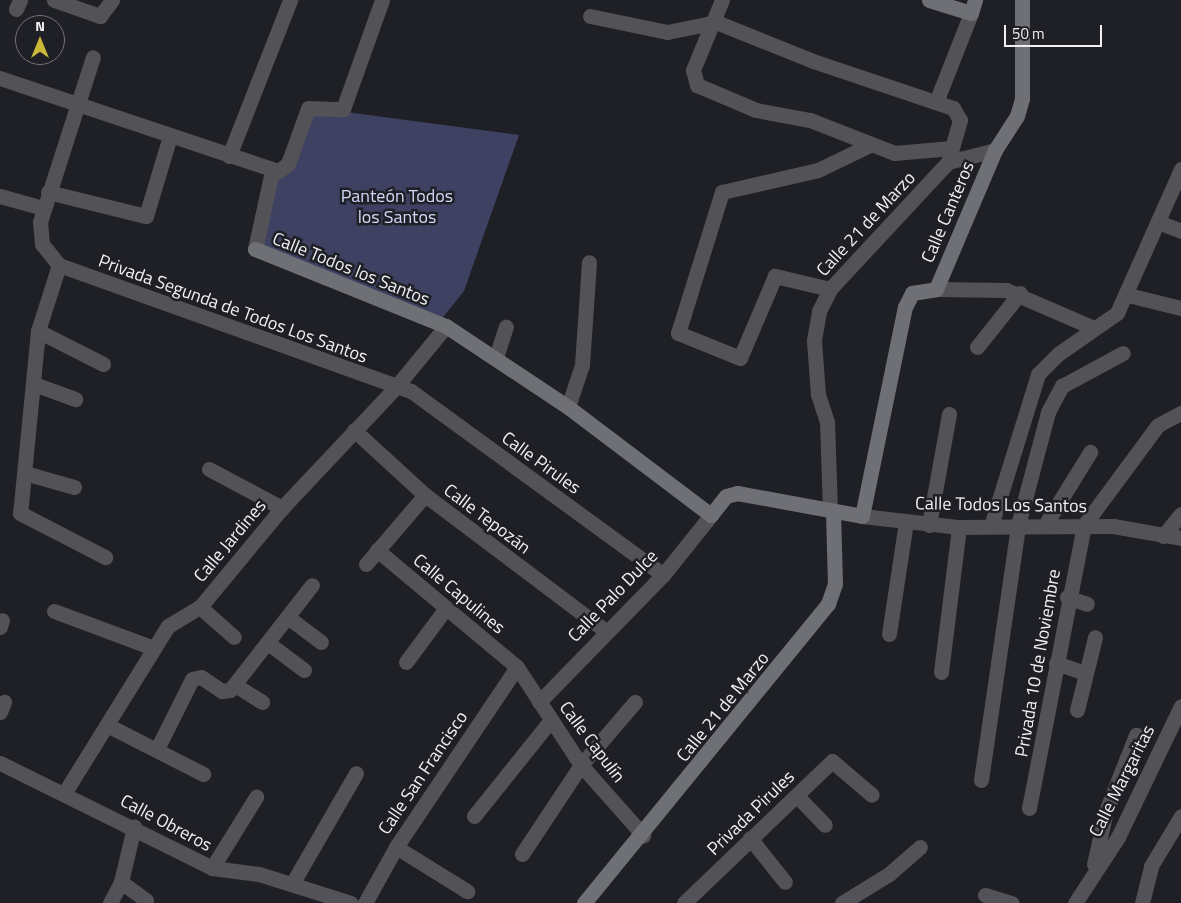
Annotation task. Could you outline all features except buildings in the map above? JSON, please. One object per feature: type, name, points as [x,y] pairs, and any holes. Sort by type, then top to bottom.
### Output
[{"type":"street","points":[[54,0],[100,16],[112,0]]},
{"type":"street","points":[[230,156],[290,0]]},
{"type":"street","points":[[0,78],[74,105],[272,171],[288,164],[308,108],[343,109],[382,0]]},
{"type":"street","points":[[722,0],[716,22],[694,64],[692,81],[697,85],[756,110],[810,120],[870,145],[902,155],[950,155],[994,150]]},
{"type":"street","points":[[929,0],[973,6],[936,102]]},
{"type":"street","name":"Calle Canteros","points":[[936,289],[994,150],[1007,137],[1022,98],[1022,0]]},
{"type":"street","points":[[590,16],[667,32],[716,22],[813,61],[936,102],[959,113],[950,155]]},
{"type":"street","points":[[93,57],[74,105],[43,208],[40,237],[59,265],[38,331],[20,513],[105,558]]},
{"type":"street","points":[[48,192],[146,216],[170,136]]},
{"type":"street","points":[[830,289],[775,276],[740,358],[682,337],[677,328],[722,192],[818,170],[870,145]]},
{"type":"street","name":"Calle 21 de Marzo","points":[[589,901],[828,604],[835,584],[827,422],[818,395],[814,340],[819,311],[830,289],[950,155]]},
{"type":"street","points":[[991,526],[1038,374],[1094,328],[1112,320],[1128,294],[1181,169]]},
{"type":"street","name":"Calle Todos los Santos","points":[[272,171],[255,249],[446,326],[496,357],[568,407],[711,515]]},
{"type":"street","points":[[0,196],[43,208]]},
{"type":"street","points":[[1158,222],[1181,231]]},
{"type":"street","points":[[568,407],[582,365],[589,262]]},
{"type":"street","name":"Privada Segunda de Todos Los Santos","points":[[59,265],[395,388]]},
{"type":"street","name":"Calle Canteros","points":[[862,516],[901,326],[912,294],[936,289],[1020,293],[1094,328]]},
{"type":"street","points":[[977,347],[1020,293]]},
{"type":"street","points":[[1128,294],[1181,308]]},
{"type":"street","name":"Calle Jardines","points":[[65,792],[107,725],[151,646],[168,626],[200,607],[282,508],[395,388],[446,326]]},
{"type":"street","points":[[496,357],[506,328]]},
{"type":"street","points":[[38,331],[102,364]]},
{"type":"street","points":[[981,780],[1018,525],[1048,412],[1062,386],[1123,353]]},
{"type":"street","points":[[34,384],[75,399]]},
{"type":"street","name":"Calle Pirules","points":[[395,388],[411,391],[663,575]]},
{"type":"street","points":[[1084,525],[1158,425],[1181,413]]},
{"type":"street","points":[[929,524],[949,414]]},
{"type":"street","name":"Calle Tepozán","points":[[354,430],[425,495],[604,630]]},
{"type":"street","points":[[1045,524],[1090,452]]},
{"type":"street","points":[[209,469],[282,508]]},
{"type":"street","points":[[24,473],[74,487]]},
{"type":"street","name":"Calle Todos Los Santos","points":[[711,515],[726,496],[736,493],[832,512],[906,522],[960,527],[1045,524],[1084,525],[1181,538]]},
{"type":"street","points":[[366,564],[425,495]]},
{"type":"street","points":[[1162,536],[1181,514]]},
{"type":"street","name":"Calle Palo Dulce","points":[[539,702],[604,630],[663,575],[711,515]]},
{"type":"street","points":[[889,634],[906,522]]},
{"type":"street","name":"Privada 10 de Noviembre","points":[[1029,808],[1044,749],[1067,597],[1084,525]]},
{"type":"street","points":[[941,672],[960,527]]},
{"type":"street","name":"Calle Capulines","points":[[378,550],[517,667]]},
{"type":"street","points":[[157,748],[192,679],[201,677],[222,691],[235,686],[289,618],[312,585]]},
{"type":"street","points":[[1067,597],[1088,604]]},
{"type":"street","points":[[200,607],[234,637]]},
{"type":"street","points":[[406,662],[446,608]]},
{"type":"street","points":[[54,611],[151,646]]},
{"type":"street","points":[[289,618],[321,642]]},
{"type":"street","points":[[1077,710],[1095,638]]},
{"type":"street","points":[[268,643],[304,670]]},
{"type":"street","points":[[1056,663],[1085,673]]},
{"type":"street","name":"Calle Capulín","points":[[517,667],[581,765],[643,835]]},
{"type":"street","name":"Calle San Francisco","points":[[364,903],[396,847],[517,667]]},
{"type":"street","points":[[235,686],[262,702]]},
{"type":"street","points":[[522,854],[581,765],[635,702]]},
{"type":"street","name":"Calle Margaritas","points":[[1093,870],[1118,837],[1181,706]]},
{"type":"street","points":[[474,816],[551,720]]},
{"type":"street","points":[[107,725],[157,748],[202,774]]},
{"type":"street","points":[[1075,903],[1093,870],[1106,811],[1136,735]]},
{"type":"street","name":"Privada Pirules","points":[[695,900],[750,838],[797,796],[832,761],[872,794]]},
{"type":"street","name":"Calle Obreros","points":[[0,763],[65,792],[212,868],[259,874],[292,884],[328,899],[351,903]]},
{"type":"street","points":[[292,884],[356,773]]},
{"type":"street","points":[[797,796],[825,825]]},
{"type":"street","points":[[212,868],[256,797]]},
{"type":"street","points":[[1142,903],[1151,866],[1181,816]]},
{"type":"street","points":[[110,903],[121,882],[134,827]]},
{"type":"street","points":[[750,838],[785,882]]},
{"type":"street","points":[[396,847],[467,890]]},
{"type":"street","points":[[842,903],[889,874],[920,847]]},
{"type":"street","points":[[121,882],[146,900]]},
{"type":"street","points":[[985,895],[1012,903]]},
{"type":"green space","name":"Panteón Todos los Santos","points":[[308,107],[519,135],[464,291],[440,321],[255,243],[281,161]]}]
